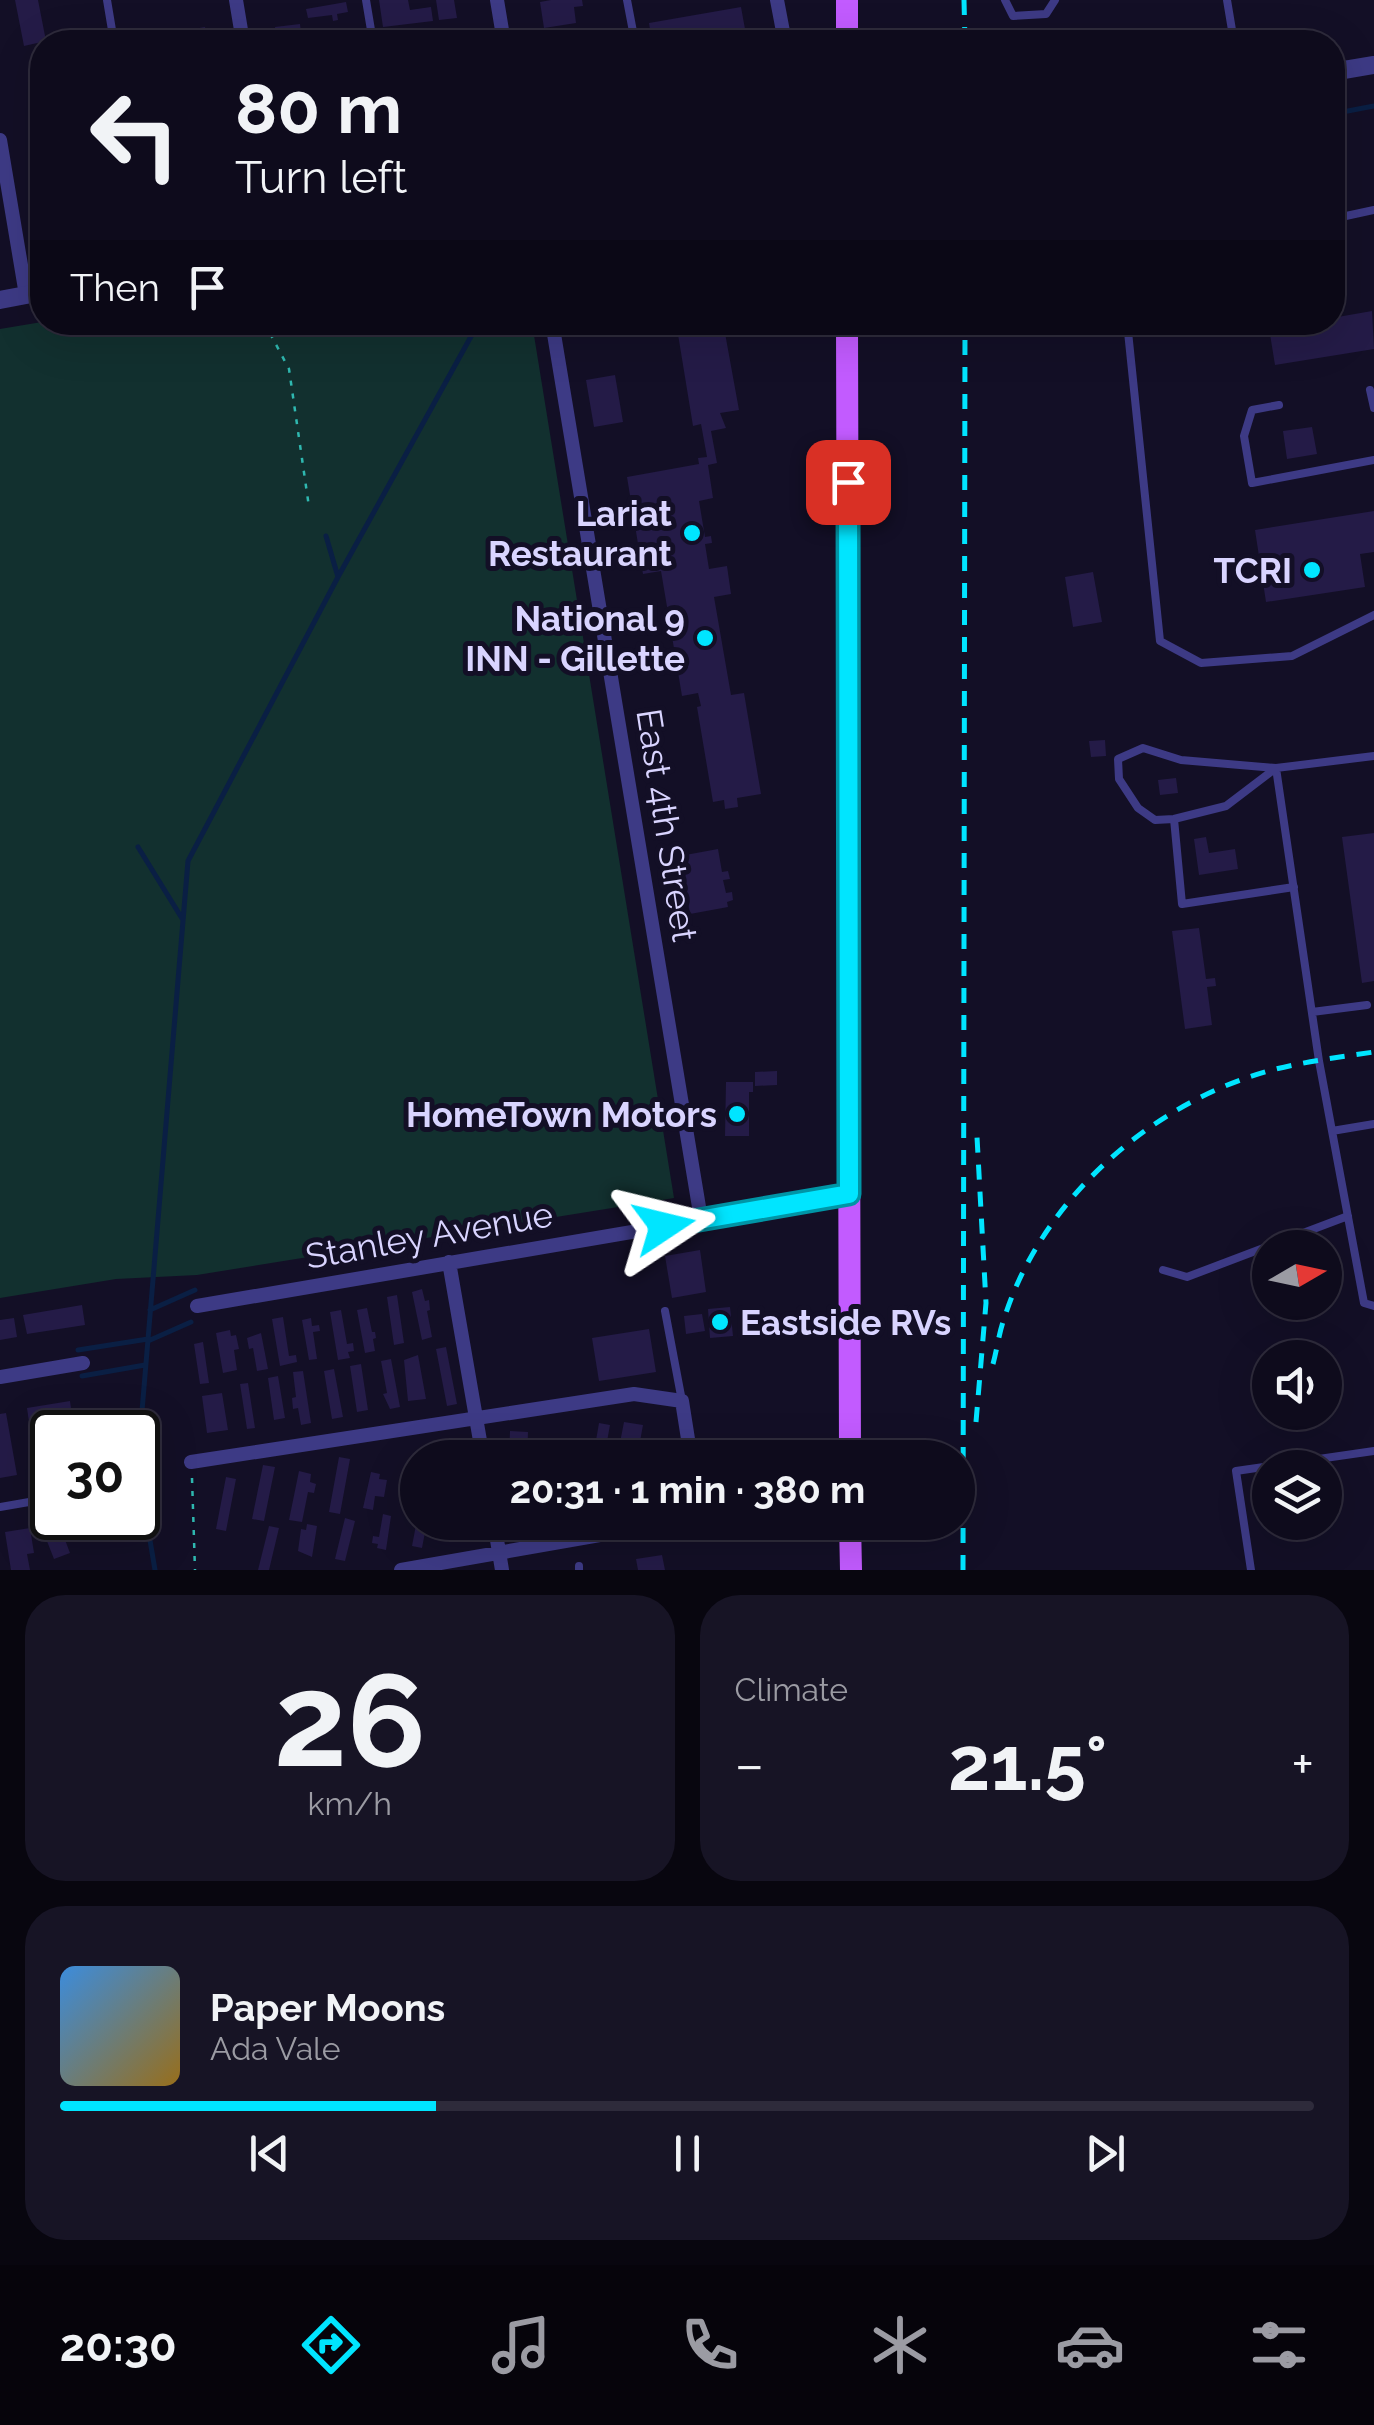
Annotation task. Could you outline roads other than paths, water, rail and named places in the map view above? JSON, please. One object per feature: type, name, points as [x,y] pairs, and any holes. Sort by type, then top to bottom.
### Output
[{"type":"main road","points":[[847,0],[847,30]]},
{"type":"main road","points":[[847,335],[850,1440]]},
{"type":"main road","points":[[850,1540],[850,1570]]},
{"type":"street","points":[[236,0],[241,30]]},
{"type":"street","points":[[497,0],[502,30]]},
{"type":"street","points":[[777,0],[783,30]]},
{"type":"street","points":[[1345,70],[1374,65]]},
{"type":"street","points":[[0,140],[30,276]]},
{"type":"street","points":[[0,300],[30,295]]},
{"type":"street","name":"East 4th Street","points":[[554,335],[702,1220]]},
{"type":"street","name":"Stanley Avenue","points":[[198,1306],[849,1194]]},
{"type":"street","points":[[449,1262],[480,1440]]},
{"type":"street","points":[[0,1377],[83,1362]]},
{"type":"street","points":[[191,1462],[634,1394],[682,1401],[687,1440]]},
{"type":"street","points":[[497,1540],[502,1570]]},
{"type":"street","points":[[401,1570],[572,1540]]},
{"type":"lane","points":[[107,0],[112,30]]},
{"type":"lane","points":[[366,0],[370,30]]},
{"type":"lane","points":[[627,0],[633,30]]},
{"type":"lane","points":[[1005,0],[1013,16],[1046,14],[1055,0]]},
{"type":"lane","points":[[1227,0],[1232,30]]},
{"type":"lane","points":[[1345,217],[1374,210]]},
{"type":"lane","points":[[1129,335],[1160,641],[1201,663],[1292,656],[1374,616]]},
{"type":"lane","points":[[1370,390],[1374,408]]},
{"type":"lane","points":[[1279,405],[1252,410],[1244,436],[1252,483],[1374,460]]},
{"type":"lane","points":[[1276,768],[1226,806],[1154,820],[1138,808],[1119,780],[1118,759],[1143,748],[1181,760],[1276,768],[1374,756]]},
{"type":"lane","points":[[1276,768],[1332,1131],[1364,1302],[1374,1306]]},
{"type":"lane","points":[[1174,819],[1182,904],[1294,888]]},
{"type":"lane","points":[[1312,1012],[1367,1005]]},
{"type":"lane","points":[[1332,1131],[1374,1124]]},
{"type":"lane","points":[[1163,1270],[1187,1276],[1348,1216]]},
{"type":"lane","points":[[665,1312],[682,1401]]},
{"type":"lane","points":[[1250,1570],[1236,1471],[1374,1451]]},
{"type":"lane","points":[[0,1507],[30,1502]]},
{"type":"waterway","points":[[1345,112],[1374,106]]},
{"type":"waterway","points":[[142,1410],[188,861],[472,335]]},
{"type":"waterway","points":[[326,536],[338,577]]},
{"type":"waterway","points":[[138,847],[183,920]]},
{"type":"waterway","points":[[150,1310],[195,1290]]},
{"type":"waterway","points":[[148,1341],[191,1322]]},
{"type":"waterway","points":[[78,1350],[148,1339]]},
{"type":"waterway","points":[[82,1376],[145,1365]]},
{"type":"waterway","points":[[150,1540],[155,1570]]},
{"type":"railway","points":[[964,0],[965,30]]},
{"type":"railway","points":[[963,1570],[965,335]]},
{"type":"railway","points":[[993,1364],[1002,1324],[1045,1233],[1108,1160],[1187,1104],[1231,1084],[1288,1066],[1374,1052]]},
{"type":"railway","points":[[976,1422],[986,1303],[977,1137]]},
{"type":"place","name":"Lariat Restaurant","points":[[692,533]]},
{"type":"place","name":"TCRI","points":[[1312,570]]},
{"type":"place","name":"National 9 INN - Gillette","points":[[705,638]]},
{"type":"place","name":"HomeTown Motors","points":[[737,1114]]},
{"type":"place","name":"Eastside RVs","points":[[720,1322]]}]
